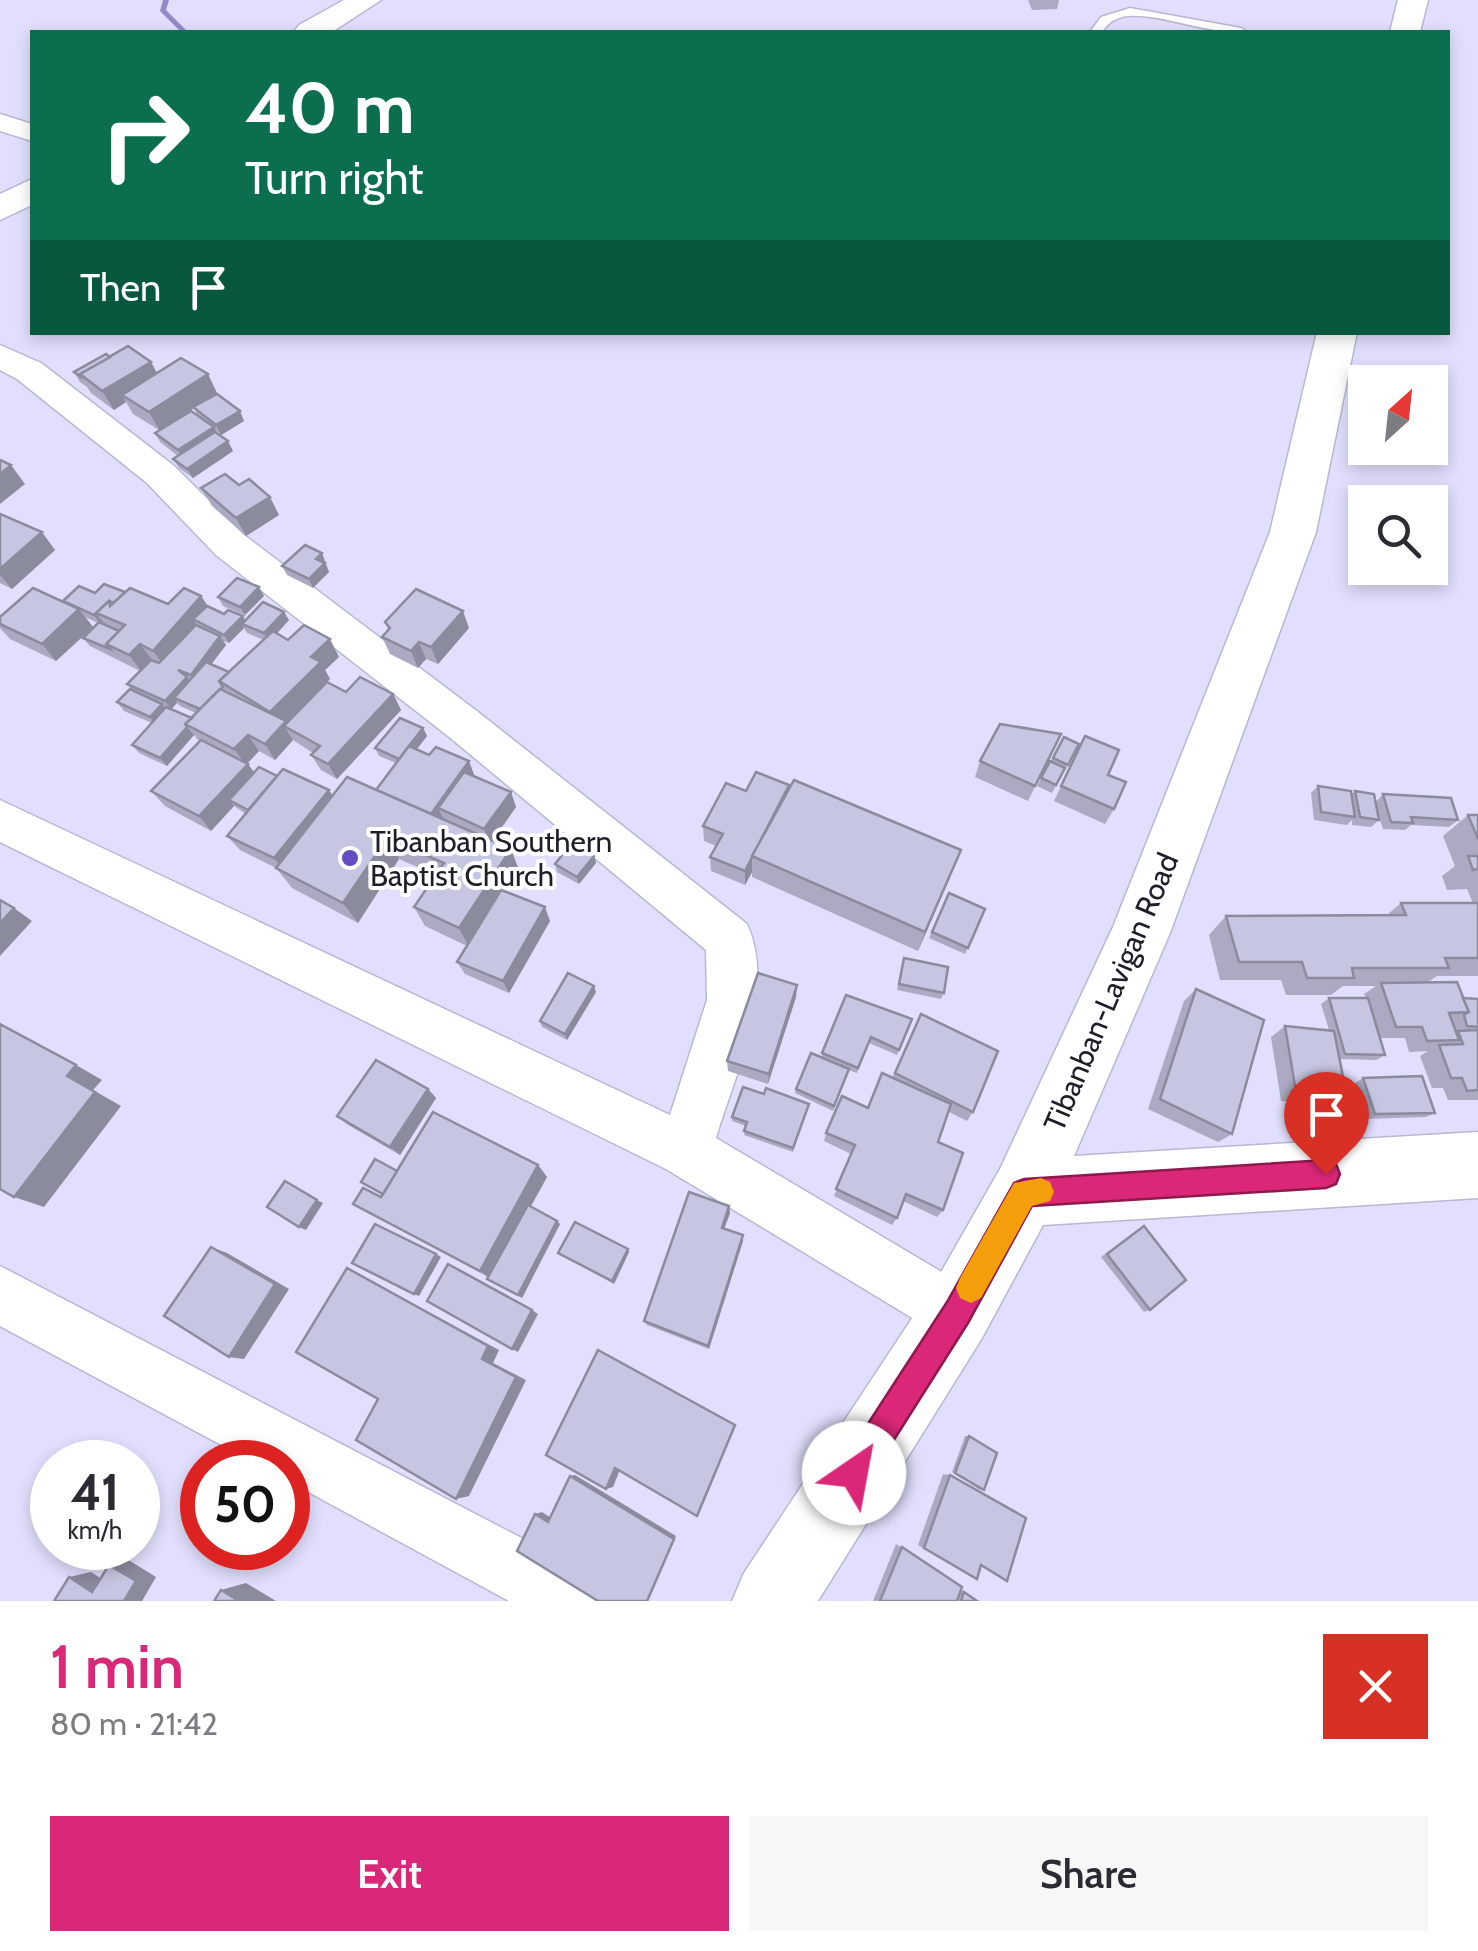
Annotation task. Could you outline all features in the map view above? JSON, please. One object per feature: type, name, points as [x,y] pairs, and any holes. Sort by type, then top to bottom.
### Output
[{"type":"main road","points":[[314,30],[366,0]]},
{"type":"main road","points":[[1405,30],[1412,0]]},
{"type":"main road","points":[[0,209],[30,191]]},
{"type":"main road","name":"Tibanban-Lavigan Road","points":[[772,1601],[957,1312],[1024,1192],[1140,933],[1293,532],[1335,335]]},
{"type":"main road","points":[[1024,1192],[1478,1164]]},
{"type":"street","points":[[0,122],[30,132]]},
{"type":"street","points":[[0,356],[29,371],[160,474],[230,545],[463,724],[730,940],[732,1000],[685,1150]]},
{"type":"street","points":[[0,820],[685,1150],[957,1312]]},
{"type":"street","points":[[0,1295],[575,1601]]},
{"type":"lane","points":[[1097,30],[1112,15],[1130,12],[1230,30]]},
{"type":"building","points":[[128,346],[151,362],[102,391],[80,374]]},
{"type":"building","points":[[106,354],[110,357],[80,374],[81,377],[74,372]]},
{"type":"building","points":[[181,358],[208,374],[149,412],[122,395]]},
{"type":"building","points":[[217,394],[240,411],[216,425],[193,407]]},
{"type":"building","points":[[191,411],[214,427],[178,450],[155,433]]},
{"type":"building","points":[[215,432],[228,441],[187,469],[173,459]]},
{"type":"building","points":[[0,460],[11,465],[0,474]]},
{"type":"building","points":[[225,474],[239,485],[249,479],[270,497],[236,518],[201,488]]},
{"type":"building","points":[[0,514],[42,532],[0,569]]},
{"type":"building","points":[[305,545],[322,553],[316,559],[325,563],[309,579],[282,566]]},
{"type":"building","points":[[237,578],[259,587],[240,607],[218,597]]},
{"type":"building","points":[[104,584],[125,592],[94,615],[63,601],[79,586],[95,593]]},
{"type":"building","points":[[33,588],[79,609],[42,644],[0,624],[0,617]]},
{"type":"building","points":[[130,588],[168,604],[184,588],[201,596],[153,651],[140,644],[129,655],[106,644],[125,625],[96,613]]},
{"type":"building","points":[[416,589],[463,611],[431,647],[419,642],[411,651],[382,637],[390,628],[385,622]]},
{"type":"building","points":[[263,602],[284,612],[264,633],[242,624]]},
{"type":"building","points":[[207,606],[224,614],[228,610],[243,616],[224,635],[193,619]]},
{"type":"building","points":[[99,622],[119,631],[106,644],[110,649],[83,638]]},
{"type":"building","points":[[196,625],[220,636],[191,675],[178,670],[187,677],[165,701],[127,684],[151,660],[159,663]]},
{"type":"building","points":[[304,625],[330,639],[311,657],[321,662],[270,712],[219,681],[273,631],[288,640]]},
{"type":"building","points":[[206,662],[229,672],[219,681],[223,687],[200,709],[174,698]]},
{"type":"building","points":[[360,677],[393,694],[328,764],[311,755],[320,746],[284,726],[327,682],[346,692]]},
{"type":"building","points":[[130,689],[162,704],[150,717],[117,702]]},
{"type":"building","points":[[220,689],[286,721],[265,744],[248,735],[234,749],[185,724]]},
{"type":"building","points":[[166,707],[192,718],[160,758],[132,745]]},
{"type":"building","points":[[400,718],[423,728],[399,759],[375,748]]},
{"type":"building","points":[[1000,724],[1061,734],[1035,786],[980,761]]},
{"type":"building","points":[[1085,736],[1119,750],[1108,775],[1126,782],[1114,809],[1061,786]]},
{"type":"building","points":[[1064,737],[1079,744],[1068,765],[1053,758]]},
{"type":"building","points":[[201,740],[248,764],[199,816],[151,791]]},
{"type":"building","points":[[409,746],[429,755],[436,747],[469,761],[431,814],[376,790]]},
{"type":"building","points":[[1050,761],[1065,768],[1056,785],[1041,778]]},
{"type":"building","points":[[259,767],[277,776],[248,810],[229,800]]},
{"type":"building","points":[[283,769],[329,790],[274,858],[227,836]]},
{"type":"building","points":[[464,772],[511,792],[484,829],[438,808]]},
{"type":"building","points":[[756,772],[789,785],[745,871],[710,857],[723,834],[703,826],[726,783],[746,791]]},
{"type":"building","points":[[347,777],[511,849],[459,928],[414,907],[444,863],[387,838],[343,903],[276,868]]},
{"type":"building","points":[[794,780],[961,850],[925,932],[752,856]]},
{"type":"building","points":[[1318,786],[1351,791],[1355,817],[1321,812]]},
{"type":"building","points":[[1355,791],[1374,794],[1379,820],[1360,817]]},
{"type":"building","points":[[1383,794],[1451,798],[1458,820],[1411,817],[1413,823],[1391,822]]},
{"type":"building","points":[[1468,815],[1478,815],[1478,839]]},
{"type":"building","points":[[572,843],[594,856],[577,877],[555,864]]},
{"type":"building","points":[[1468,856],[1478,856],[1478,869],[1473,870]]},
{"type":"building","points":[[501,890],[545,907],[503,981],[457,962]]},
{"type":"building","points":[[949,893],[985,909],[968,948],[932,932]]},
{"type":"building","points":[[0,900],[14,908],[0,923]]},
{"type":"building","points":[[1401,903],[1478,903],[1478,958],[1445,958],[1449,968],[1352,968],[1354,978],[1307,978],[1302,962],[1239,962],[1226,916],[1406,915]]},
{"type":"building","points":[[904,958],[948,967],[944,993],[899,984]]},
{"type":"building","points":[[568,973],[594,986],[565,1034],[540,1021]]},
{"type":"building","points":[[758,973],[797,985],[769,1074],[727,1061]]},
{"type":"building","points":[[1457,982],[1469,1012],[1449,1013],[1459,1040],[1427,1041],[1422,1027],[1396,1027],[1381,983]]},
{"type":"building","points":[[1196,989],[1264,1020],[1232,1134],[1160,1099]]},
{"type":"building","points":[[846,995],[912,1019],[899,1050],[871,1037],[858,1068],[822,1053]]},
{"type":"building","points":[[1329,998],[1368,998],[1385,1055],[1345,1054]]},
{"type":"building","points":[[1463,998],[1478,999],[1478,1027],[1467,1026],[1464,1015],[1469,1012]]},
{"type":"building","points":[[921,1014],[998,1051],[973,1112],[895,1073]]},
{"type":"building","points":[[0,1024],[76,1065],[67,1076],[95,1092],[14,1197],[0,1189]]},
{"type":"building","points":[[1285,1026],[1334,1031],[1347,1097],[1296,1092]]},
{"type":"building","points":[[1478,1030],[1478,1090],[1467,1091],[1462,1078],[1451,1078],[1439,1045],[1463,1044],[1458,1031]]},
{"type":"building","points":[[811,1053],[849,1069],[834,1106],[796,1089]]},
{"type":"building","points":[[376,1060],[428,1089],[390,1147],[337,1116]]},
{"type":"building","points":[[882,1073],[951,1104],[938,1142],[963,1153],[943,1210],[906,1194],[897,1218],[836,1189],[855,1145],[826,1133],[842,1096],[868,1108]]},
{"type":"building","points":[[1422,1076],[1435,1113],[1375,1114],[1363,1078]]},
{"type":"building","points":[[743,1087],[764,1094],[766,1088],[809,1104],[793,1148],[744,1131],[747,1122],[732,1117]]},
{"type":"building","points":[[433,1112],[538,1165],[480,1271],[353,1204],[363,1188],[381,1197]]},
{"type":"building","points":[[375,1159],[397,1171],[383,1194],[361,1182]]},
{"type":"building","points":[[285,1181],[317,1200],[299,1227],[267,1207]]},
{"type":"building","points":[[689,1192],[729,1206],[722,1228],[743,1235],[708,1346],[644,1321]]},
{"type":"building","points":[[528,1205],[557,1221],[518,1295],[487,1279]]},
{"type":"building","points":[[575,1222],[628,1249],[612,1281],[558,1253]]},
{"type":"building","points":[[375,1224],[436,1254],[414,1294],[352,1263]]},
{"type":"building","points":[[1144,1226],[1186,1280],[1150,1310],[1107,1254]]},
{"type":"building","points":[[211,1247],[275,1284],[229,1357],[164,1316]]},
{"type":"building","points":[[448,1264],[532,1310],[512,1349],[427,1301]]},
{"type":"building","points":[[347,1268],[488,1346],[482,1359],[516,1377],[456,1499],[356,1440],[378,1399],[296,1352]]},
{"type":"building","points":[[598,1350],[735,1425],[697,1516],[615,1468],[606,1489],[546,1455]]},
{"type":"building","points":[[969,1436],[997,1453],[984,1490],[955,1473]]},
{"type":"building","points":[[950,1475],[1026,1518],[1007,1581],[981,1565],[977,1579],[924,1548]]},
{"type":"building","points":[[570,1476],[674,1539],[647,1601],[598,1601],[517,1551],[535,1514],[548,1522]]},
{"type":"building","points":[[902,1547],[962,1587],[957,1601],[880,1601]]},
{"type":"building","points":[[106,1570],[117,1570],[136,1581],[124,1601],[54,1601],[69,1577],[92,1592]]},
{"type":"building","points":[[221,1590],[239,1601],[214,1601]]},
{"type":"building","points":[[964,1592],[977,1601],[961,1601]]},
{"type":"waterway","points":[[166,0],[162,10],[183,30]]},
{"type":"slow traffic","points":[[971,1288],[1024,1192],[1041,1192]]},
{"type":"place","name":"Tibanban Southern Baptist Church","points":[[350,858]]},
{"type":"route","points":[[854,1473],[957,1312],[1024,1192],[1326,1174]]}]
